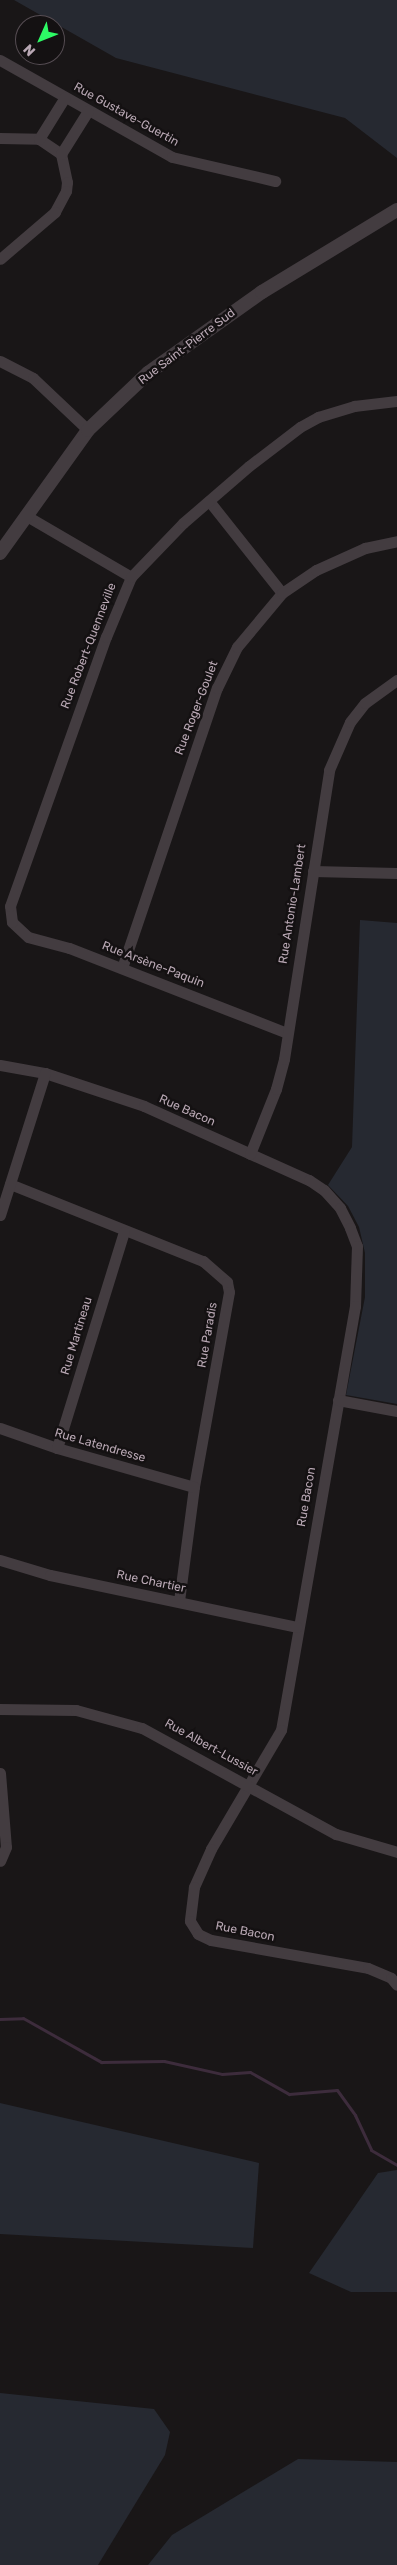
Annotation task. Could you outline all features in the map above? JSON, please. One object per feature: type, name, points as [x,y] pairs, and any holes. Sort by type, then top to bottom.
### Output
[{"type":"street","name":"Rue Gustave-Guertin","points":[[0,60],[172,157],[275,182]]},
{"type":"street","points":[[39,139],[64,97]]},
{"type":"street","points":[[61,154],[88,111]]},
{"type":"street","points":[[0,138],[39,139],[61,154],[67,173],[66,191],[54,212],[0,259]]},
{"type":"street","name":"Rue Saint-Pierre Sud","points":[[0,553],[25,515],[88,430],[148,373],[209,327],[397,210]]},
{"type":"street","points":[[0,361],[33,378],[88,430]]},
{"type":"street","name":"Rue Robert-Quenneville","points":[[12,922],[10,906],[106,637],[131,576],[209,501],[275,445],[312,421],[354,406],[397,401]]},
{"type":"street","points":[[209,501],[282,593]]},
{"type":"street","points":[[25,515],[131,576]]},
{"type":"street","name":"Rue Roger-Goulet","points":[[122,968],[216,688],[237,647],[282,593],[316,570],[365,548],[397,541]]},
{"type":"street","name":"Rue Antonio-Lambert","points":[[250,1154],[276,1089],[287,1033],[329,770],[337,745],[365,702],[397,680]]},
{"type":"street","points":[[313,871],[397,873]]},
{"type":"street","name":"Rue Arsène-Paquin","points":[[12,922],[28,937],[122,968],[287,1033]]},
{"type":"street","name":"Rue Bacon","points":[[0,1065],[45,1073],[144,1106],[309,1180],[324,1190],[340,1208],[357,1246],[358,1280],[281,1730],[211,1849],[194,1887],[190,1921],[198,1934],[211,1940],[368,1968],[391,1978],[397,1985]]},
{"type":"street","points":[[0,1215],[45,1073]]},
{"type":"street","name":"Rue Paradis","points":[[10,1184],[124,1232],[203,1261],[221,1275],[228,1287],[194,1487],[179,1602]]},
{"type":"street","name":"Rue Martineau","points":[[57,1448],[124,1232]]},
{"type":"street","points":[[338,1400],[397,1411]]},
{"type":"street","name":"Rue Latendresse","points":[[0,1428],[57,1448],[194,1487]]},
{"type":"street","name":"Rue Chartier","points":[[0,1560],[50,1575],[298,1627]]},
{"type":"street","name":"Rue Albert-Lussier","points":[[0,1710],[54,1708],[111,1717],[168,1739],[336,1834],[397,1852]]},
{"type":"street","points":[[0,1772],[6,1847],[0,1860]]},
{"type":"shaded area","points":[[14,0],[397,0],[397,158],[345,118],[116,58],[65,29],[65,15],[40,15]]},
{"type":"shaded area","points":[[360,920],[397,923],[397,1404],[346,1395],[365,1297],[365,1253],[359,1227],[348,1206],[328,1185],[352,1147]]},
{"type":"shaded area","points":[[0,2103],[259,2163],[253,2248],[0,2234]]},
{"type":"shaded area","points":[[397,2170],[397,2292],[351,2292],[309,2273],[378,2173]]},
{"type":"shaded area","points":[[0,2393],[154,2409],[170,2432],[165,2455],[98,2565],[0,2565]]},
{"type":"shaded area","points":[[298,2459],[397,2462],[397,2565],[148,2565],[172,2535]]},
{"type":"waterway","points":[[0,2019],[23,2018],[101,2062],[164,2061],[222,2074],[250,2072],[289,2094],[337,2090],[355,2115],[371,2150],[397,2165]]}]
